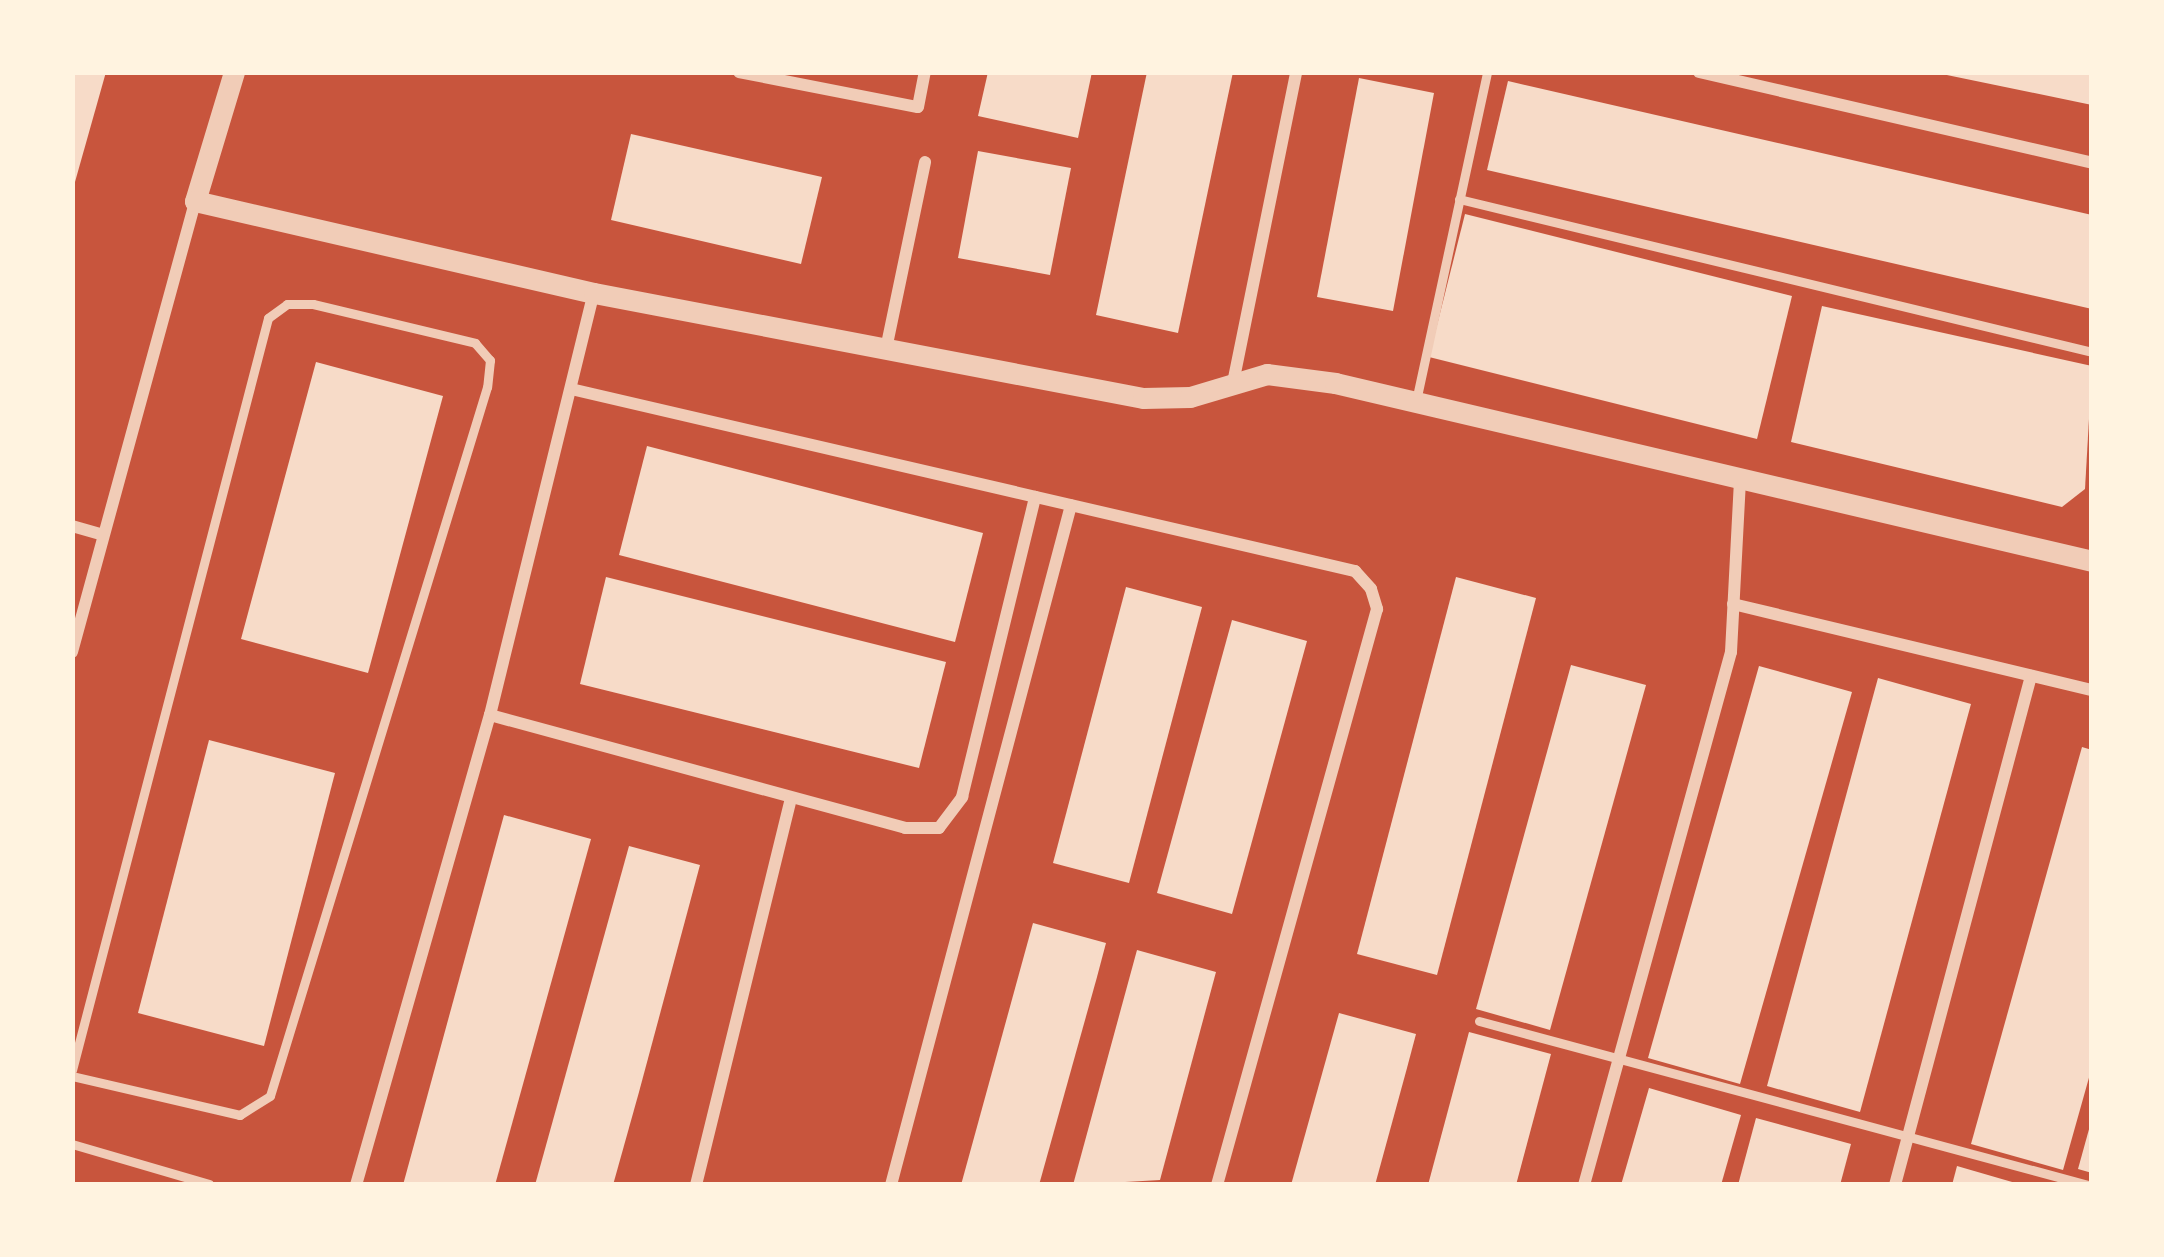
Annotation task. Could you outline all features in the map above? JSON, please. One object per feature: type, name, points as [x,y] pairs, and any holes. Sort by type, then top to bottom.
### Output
[{"type":"street","points":[[72,652],[234,72]]},
{"type":"street","points":[[739,72],[918,107],[926,72]]},
{"type":"street","points":[[1233,383],[1296,72]]},
{"type":"street","points":[[1699,72],[2092,163]]},
{"type":"street","points":[[886,349],[925,162]]},
{"type":"street","points":[[195,201],[594,293],[1168,401],[1267,374],[1415,400],[2092,561]]},
{"type":"street","points":[[356,1185],[490,715],[594,293]]},
{"type":"street","points":[[572,389],[1355,571],[1377,609],[1217,1185]]},
{"type":"street","points":[[1584,1185],[1731,652],[1741,480]]},
{"type":"street","points":[[490,715],[923,830],[953,816],[1036,496]]},
{"type":"street","points":[[891,1185],[1070,505]]},
{"type":"street","points":[[72,526],[103,535]]},
{"type":"street","points":[[1733,604],[2092,690]]},
{"type":"street","points":[[1894,1185],[2031,676]]},
{"type":"street","points":[[696,1185],[791,798]]},
{"type":"lane","points":[[1415,400],[1487,72]]},
{"type":"lane","points":[[1459,200],[2092,352]]},
{"type":"lane","points":[[287,304],[313,304],[475,343],[490,360],[487,387],[270,1096],[240,1115],[72,1073],[268,318],[287,304]]},
{"type":"lane","points":[[1479,1021],[1618,1063],[2088,1185]]},
{"type":"lane","points":[[72,1144],[209,1184]]},
{"type":"building","points":[[72,72],[106,72],[73,189],[72,189]]},
{"type":"building","points":[[988,72],[1092,72],[1078,138],[978,116]]},
{"type":"building","points":[[1147,72],[1233,72],[1178,333],[1096,315]]},
{"type":"building","points":[[2092,72],[2092,105],[1942,74]]},
{"type":"building","points":[[1359,78],[1434,93],[1393,311],[1317,297]]},
{"type":"building","points":[[1508,81],[2092,215],[2092,309],[1487,170]]},
{"type":"building","points":[[631,134],[822,177],[801,264],[611,220]]},
{"type":"building","points":[[978,151],[1071,168],[1050,275],[958,258]]},
{"type":"building","points":[[1465,214],[1792,296],[1757,439],[1429,357]]},
{"type":"building","points":[[1822,306],[2092,366],[2085,489],[2062,507],[1791,442]]},
{"type":"building","points":[[316,362],[443,396],[368,673],[241,639]]},
{"type":"building","points":[[647,446],[983,533],[955,642],[619,555]]},
{"type":"building","points":[[606,577],[946,662],[919,768],[580,684]]},
{"type":"building","points":[[1456,577],[1536,598],[1437,975],[1357,954]]},
{"type":"building","points":[[1126,587],[1202,607],[1129,883],[1053,863]]},
{"type":"building","points":[[1232,620],[1307,641],[1232,914],[1157,893]]},
{"type":"building","points":[[1571,665],[1646,685],[1550,1030],[1476,1009]]},
{"type":"building","points":[[1759,666],[1852,692],[1740,1084],[1648,1058]]},
{"type":"building","points":[[1878,678],[1971,704],[1860,1112],[1767,1086]]},
{"type":"building","points":[[209,740],[335,773],[264,1046],[138,1013]]},
{"type":"building","points":[[2082,747],[2092,750],[2092,1067],[2063,1170],[1971,1144]]},
{"type":"building","points":[[504,815],[591,839],[495,1185],[403,1185]]},
{"type":"building","points":[[629,846],[700,865],[639,1092],[613,1185],[535,1185]]},
{"type":"building","points":[[1033,923],[1106,943],[1097,977],[1039,1185],[961,1185]]},
{"type":"building","points":[[1137,950],[1216,972],[1160,1180],[1073,1185]]},
{"type":"building","points":[[1339,1013],[1416,1034],[1375,1185],[1291,1185]]},
{"type":"building","points":[[1469,1032],[1551,1054],[1516,1185],[1428,1185]]},
{"type":"building","points":[[1649,1088],[1741,1115],[1721,1185],[1621,1185]]},
{"type":"building","points":[[1756,1118],[1851,1144],[1840,1185],[1738,1185]]},
{"type":"building","points":[[2092,1122],[2092,1173],[2078,1169]]},
{"type":"building","points":[[1957,1166],[2019,1184],[1952,1185]]}]
